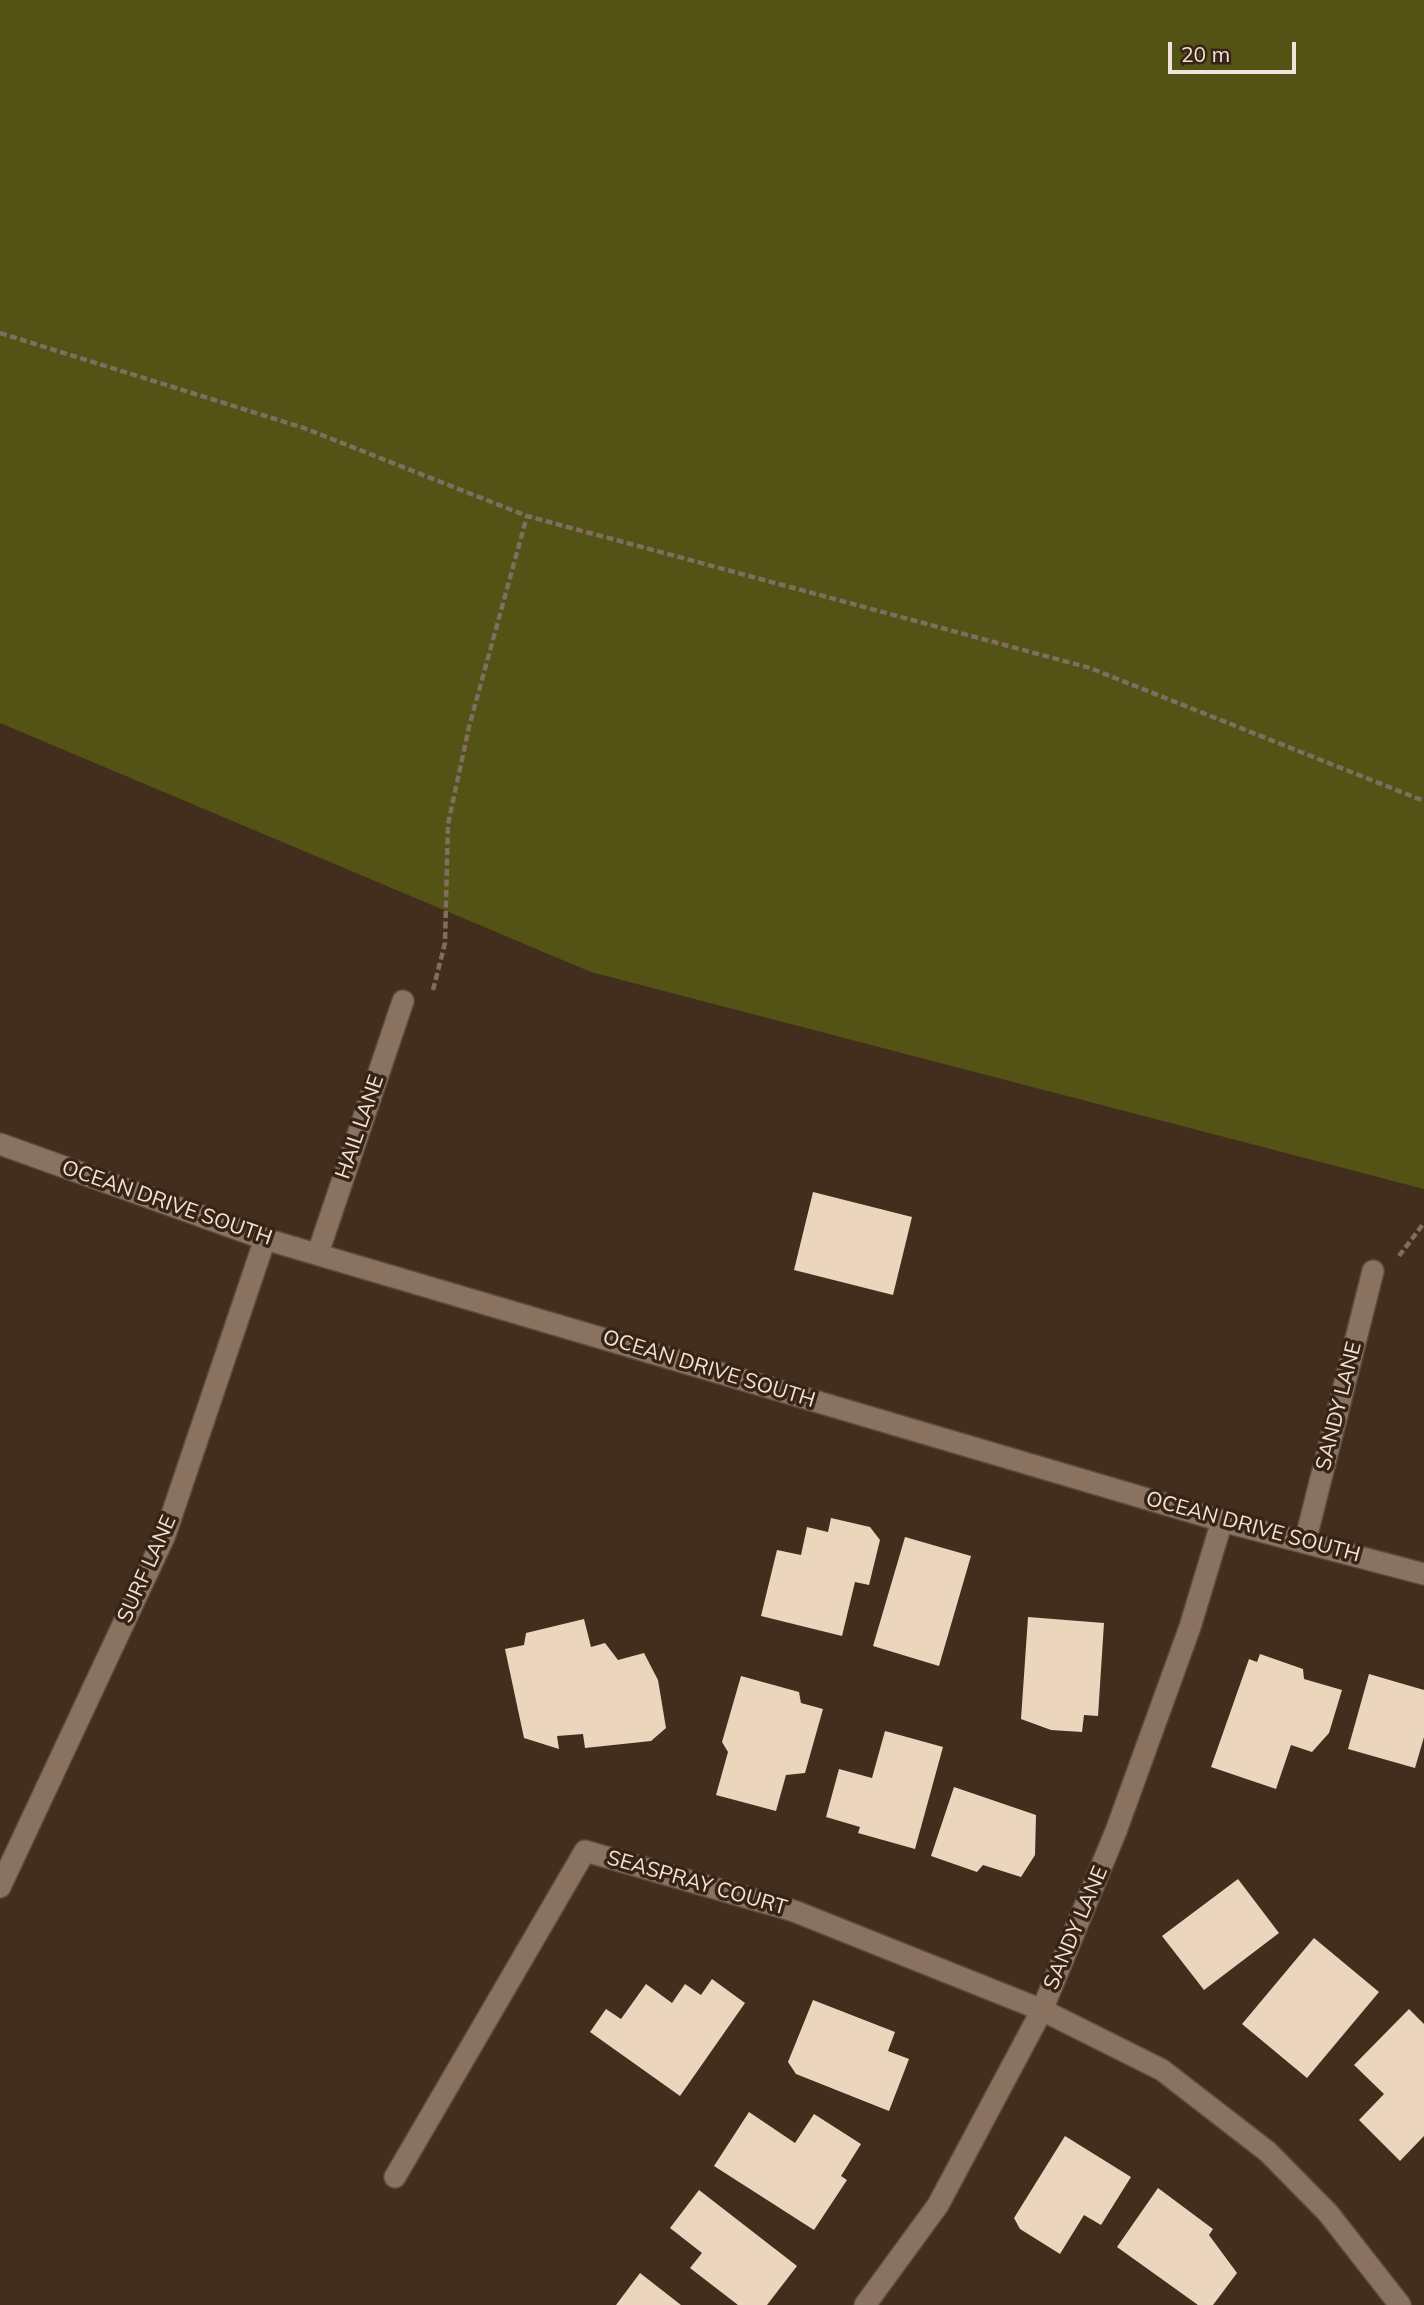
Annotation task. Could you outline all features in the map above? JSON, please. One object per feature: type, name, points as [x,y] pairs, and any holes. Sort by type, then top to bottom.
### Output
[{"type":"street","name":"HAIL LANE","points":[[318,1253],[403,1001]]},
{"type":"street","name":"OCEAN DRIVE SOUTH","points":[[0,1144],[265,1239],[1222,1521],[1424,1574]]},
{"type":"street","name":"SURF LANE","points":[[0,1887],[165,1535],[265,1239]]},
{"type":"street","name":"SANDY LANE","points":[[1306,1542],[1373,1271]]},
{"type":"street","name":"SANDY LANE","points":[[865,2305],[937,2205],[1042,2010],[1116,1831],[1190,1626],[1222,1521]]},
{"type":"street","name":"SEASPRAY COURT","points":[[395,2177],[585,1851],[794,1911],[1042,2010]]},
{"type":"street","points":[[1042,2010],[1162,2070],[1268,2152],[1328,2213],[1400,2305]]},
{"type":"path","points":[[0,332],[304,428],[527,516],[1090,668],[1424,801]]},
{"type":"path","points":[[403,1001],[432,994],[445,943],[448,824],[469,727],[527,516]]},
{"type":"shaded area","points":[[0,0],[1424,0],[1424,1189],[591,972],[0,723]]},
{"type":"building","points":[[813,1192],[912,1217],[893,1295],[794,1270]]},
{"type":"building","points":[[831,1518],[870,1527],[880,1540],[869,1585],[855,1582],[842,1636],[761,1616],[777,1550],[801,1555],[807,1527],[828,1532]]},
{"type":"building","points":[[905,1537],[971,1556],[939,1666],[873,1646]]},
{"type":"building","points":[[1028,1617],[1104,1623],[1098,1716],[1084,1715],[1082,1732],[1051,1730],[1021,1719]]},
{"type":"building","points":[[584,1619],[591,1647],[605,1643],[618,1660],[644,1653],[658,1680],[666,1728],[651,1741],[585,1748],[583,1734],[557,1736],[559,1749],[524,1738],[505,1649],[524,1645],[526,1633]]},
{"type":"building","points":[[1260,1654],[1303,1669],[1304,1679],[1342,1690],[1329,1733],[1312,1752],[1291,1745],[1276,1789],[1211,1767],[1249,1659],[1257,1662]]},
{"type":"building","points":[[1369,1674],[1424,1690],[1424,1737],[1415,1768],[1348,1749]]},
{"type":"building","points":[[741,1676],[799,1692],[801,1703],[823,1709],[805,1773],[786,1775],[776,1811],[716,1795],[728,1752],[722,1742]]},
{"type":"building","points":[[885,1731],[943,1747],[915,1849],[858,1833],[860,1827],[826,1817],[839,1769],[872,1778]]},
{"type":"building","points":[[954,1787],[1036,1815],[1035,1855],[1021,1877],[983,1865],[977,1872],[931,1856]]},
{"type":"building","points":[[1238,1879],[1279,1933],[1204,1990],[1162,1936]]},
{"type":"building","points":[[1314,1938],[1379,1992],[1307,2078],[1242,2024]]},
{"type":"building","points":[[712,1979],[745,2003],[680,2096],[590,2032],[606,2009],[621,2019],[646,1984],[672,2003],[685,1984],[701,1995]]},
{"type":"building","points":[[813,2000],[895,2032],[888,2051],[909,2059],[889,2111],[796,2074],[788,2062]]},
{"type":"building","points":[[1409,2009],[1424,2024],[1424,2136],[1400,2161],[1359,2120],[1384,2094],[1354,2065]]},
{"type":"building","points":[[749,2112],[795,2143],[814,2114],[861,2144],[841,2176],[847,2180],[814,2230],[714,2166]]},
{"type":"building","points":[[1065,2136],[1131,2177],[1101,2225],[1084,2215],[1060,2254],[1020,2229],[1014,2218]]},
{"type":"building","points":[[1158,2188],[1213,2229],[1209,2235],[1237,2273],[1213,2305],[1198,2305],[1117,2247]]},
{"type":"building","points":[[699,2190],[797,2266],[767,2305],[738,2305],[690,2268],[702,2253],[670,2228]]},
{"type":"building","points":[[640,2273],[681,2305],[616,2305]]}]
